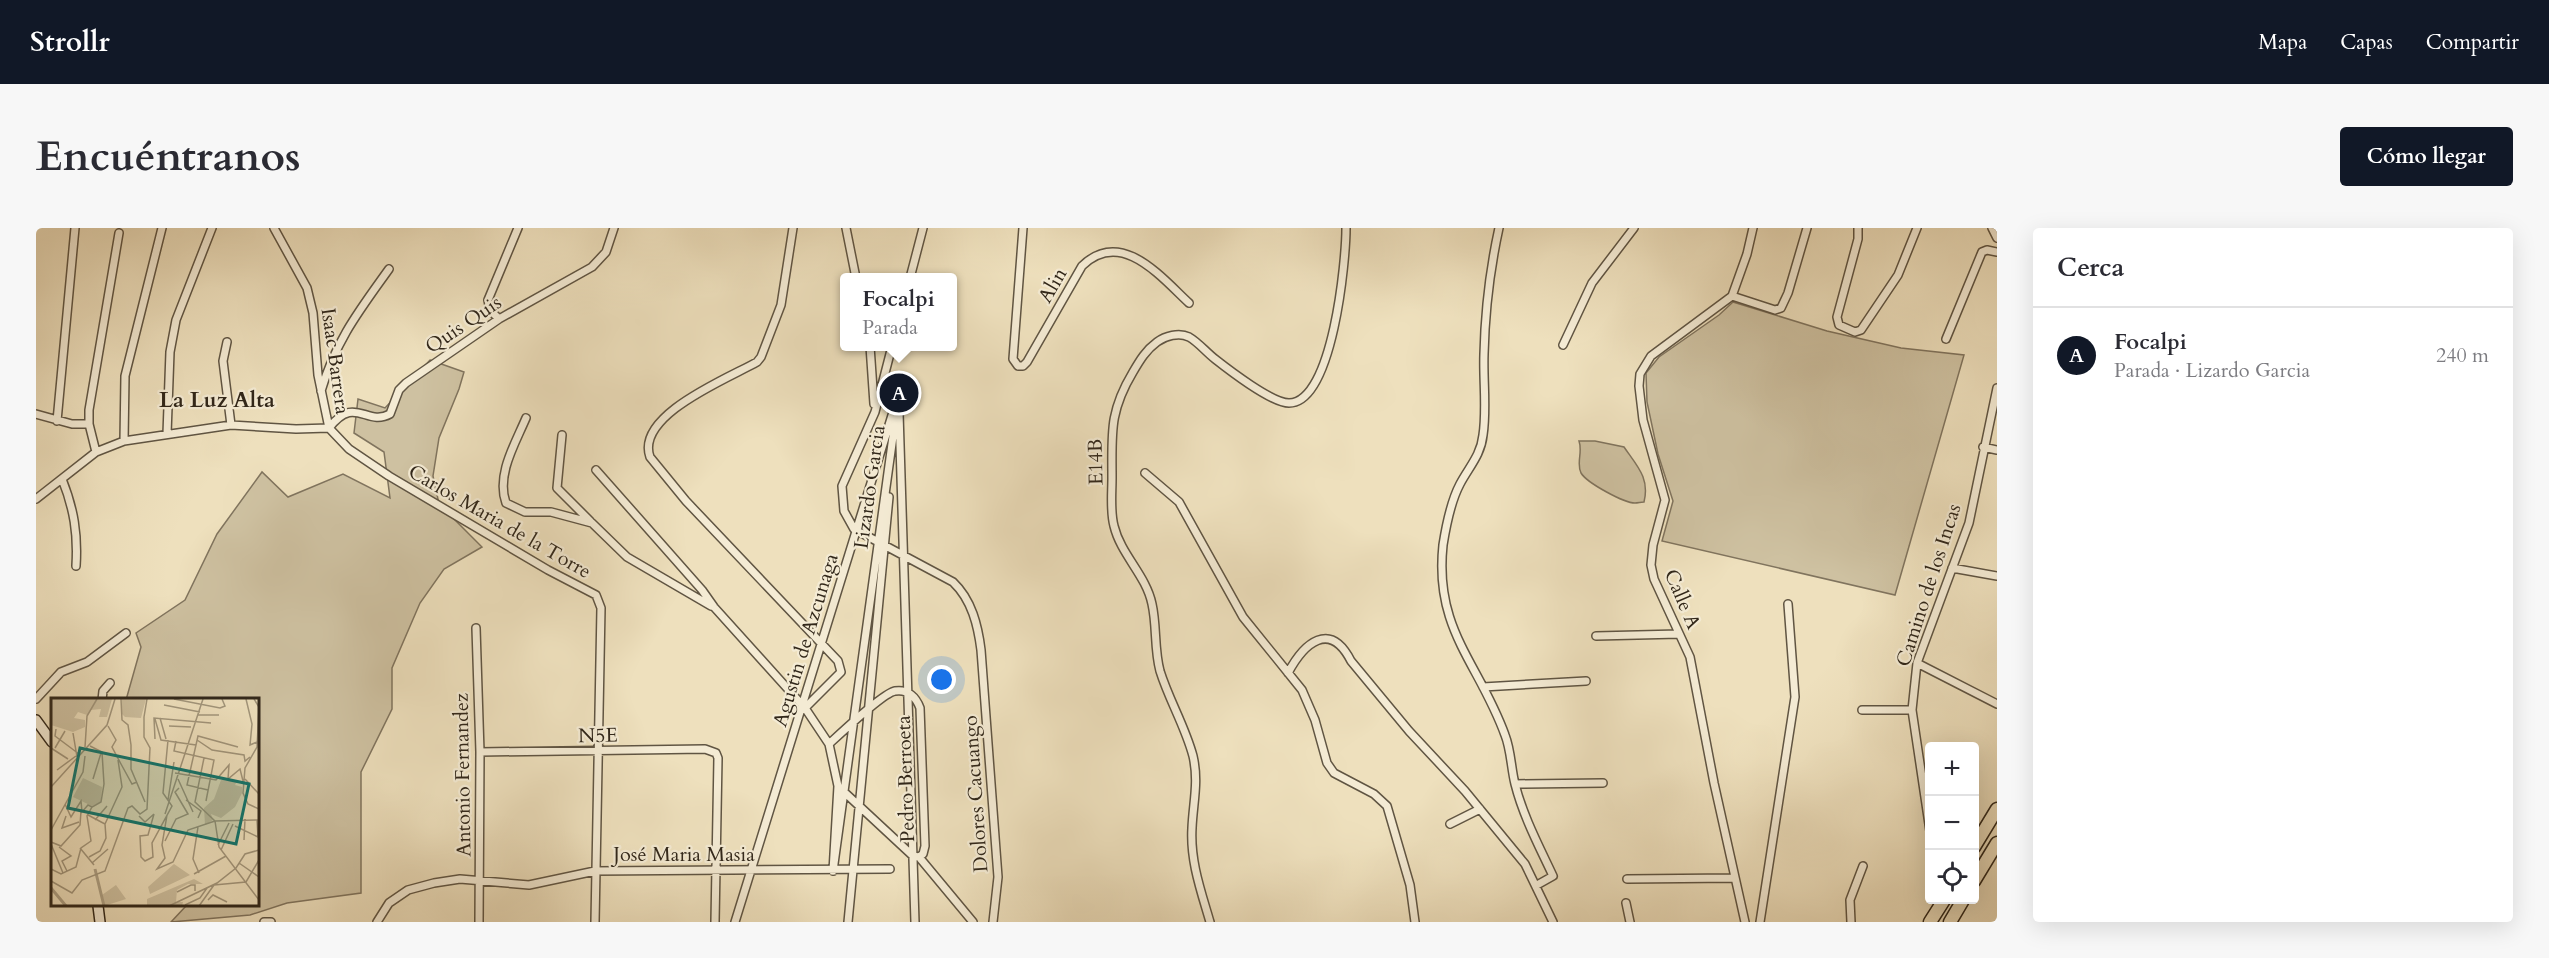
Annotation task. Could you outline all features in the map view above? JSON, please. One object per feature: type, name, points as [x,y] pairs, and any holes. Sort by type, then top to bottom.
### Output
[{"type":"highway","points":[[1979,839],[1997,809]]},
{"type":"highway","points":[[1979,873],[1996,847]]},
{"type":"highway","points":[[1930,922],[1941,904]]},
{"type":"highway","points":[[1950,922],[1961,904]]},
{"type":"main road","points":[[36,720],[51,741]]},
{"type":"main road","points":[[98,907],[100,922]]},
{"type":"street","points":[[57,421],[75,228]]},
{"type":"street","points":[[124,441],[125,375],[162,228]]},
{"type":"street","points":[[167,434],[170,352],[176,320],[212,228]]},
{"type":"street","name":"Isaac Barrera","points":[[36,499],[96,452],[124,441],[231,425],[296,429],[329,428],[321,393],[313,313],[308,288],[274,228]]},
{"type":"street","points":[[499,319],[490,310],[488,300],[518,228]]},
{"type":"street","name":"Quis Quis","points":[[329,428],[337,418],[355,411],[376,418],[390,414],[399,390],[406,383],[499,319],[592,267],[606,252],[614,228]]},
{"type":"street","points":[[793,228],[781,305],[761,357],[757,362],[713,385],[672,411],[650,437],[648,450],[650,457],[686,501],[838,661],[841,672],[803,706]]},
{"type":"street","points":[[846,228],[855,273]]},
{"type":"street","points":[[911,273],[923,228]]},
{"type":"street","name":"Alin","points":[[1023,228],[1012,359],[1018,366],[1023,366],[1027,362],[1082,266],[1106,250],[1122,250],[1141,259],[1189,303]]},
{"type":"street","name":"E14B","points":[[1210,922],[1195,873],[1192,844],[1197,792],[1197,774],[1193,756],[1160,670],[1153,629],[1153,605],[1147,589],[1119,541],[1114,526],[1111,443],[1114,416],[1124,387],[1145,352],[1159,340],[1176,335],[1188,337],[1216,360],[1276,399],[1290,403],[1301,399],[1310,389],[1323,364],[1332,338],[1344,274],[1346,228]]},
{"type":"street","points":[[1499,228],[1485,323],[1484,434],[1476,460],[1455,496],[1443,544],[1443,590],[1448,616],[1507,738],[1515,784],[1525,816],[1553,876],[1537,885]]},
{"type":"street","points":[[1563,345],[1592,283],[1634,228]]},
{"type":"street","points":[[1747,254],[1748,228]]},
{"type":"street","points":[[1753,228],[1747,254],[1732,296],[1775,310],[1781,308],[1788,293],[1807,228]]},
{"type":"street","points":[[1858,228],[1858,239],[1837,317],[1839,326],[1855,332],[1860,330],[1898,275],[1917,228]]},
{"type":"street","points":[[1992,228],[1997,238]]},
{"type":"street","points":[[96,452],[89,424],[89,410],[119,233]]},
{"type":"street","points":[[1946,339],[1982,252],[1987,250],[1997,252]]},
{"type":"street","points":[[321,393],[330,361],[340,342],[357,311],[389,269]]},
{"type":"street","name":"Calle A","points":[[1732,296],[1651,356],[1640,374],[1639,399],[1642,420],[1665,500],[1653,545],[1651,565],[1654,579],[1690,657],[1745,922]]},
{"type":"street","points":[[227,342],[223,361],[231,425]]},
{"type":"street","points":[[870,351],[875,412]]},
{"type":"street","points":[[856,530],[848,521],[844,511],[842,486],[875,412],[891,351]]},
{"type":"street","name":"Camino de los Incas","points":[[1925,803],[1912,710],[1917,663],[1969,523],[1997,388]]},
{"type":"street","points":[[899,393],[908,693],[916,856],[915,922]]},
{"type":"street","name":"Agustin de Azcunaga","points":[[735,922],[899,393]]},
{"type":"street","name":"Lizardo Garcia","points":[[833,871],[841,789],[881,544],[899,393]]},
{"type":"street","points":[[36,414],[57,421],[89,424]]},
{"type":"street","points":[[526,418],[508,459],[502,491],[506,503],[525,512],[551,512],[592,523]]},
{"type":"street","name":"Carlos Maria de la Torre","points":[[329,428],[341,443],[366,462],[548,570],[596,595],[601,608],[595,922]]},
{"type":"street","points":[[562,435],[557,488],[627,557],[714,607]]},
{"type":"street","points":[[1983,447],[1997,450]]},
{"type":"street","name":"Lizardo Garcia","points":[[596,470],[803,706],[829,744],[841,789]]},
{"type":"street","points":[[1145,473],[1179,502],[1243,617],[1302,690],[1315,720],[1327,763],[1334,772],[1374,794],[1387,806],[1410,885],[1415,922]]},
{"type":"street","points":[[63,479],[74,513],[77,540],[76,566]]},
{"type":"street","name":"Dolores Cacuango","points":[[856,530],[957,586],[974,614],[979,635],[998,877],[993,922]]},
{"type":"street","name":"Lizardo Garcia","points":[[848,922],[881,544]]},
{"type":"street","points":[[1952,568],[1997,576]]},
{"type":"street","points":[[1760,922],[1795,697],[1788,604]]},
{"type":"street","name":"Antonio Fernandez","points":[[477,628],[480,752],[479,922]]},
{"type":"street","points":[[36,699],[61,672],[87,662],[126,633]]},
{"type":"street","points":[[1596,636],[1679,634]]},
{"type":"street","points":[[1288,673],[1297,656],[1310,643],[1322,638],[1333,640],[1345,650],[1351,661],[1409,730],[1430,750],[1525,864],[1553,922]]},
{"type":"street","points":[[1917,663],[1997,704]]},
{"type":"street","points":[[1483,687],[1586,681]]},
{"type":"street","points":[[102,698],[110,683]]},
{"type":"street","name":"Pedro Berroeta","points":[[829,744],[888,694],[895,691],[914,696],[920,708],[925,846],[923,854],[916,856]]},
{"type":"street","points":[[1862,710],[1912,710]]},
{"type":"street","name":"N5E","points":[[480,752],[705,749],[716,753],[718,758],[716,871]]},
{"type":"street","points":[[1515,784],[1603,783]]},
{"type":"street","name":"Pedro Berroeta","points":[[841,789],[916,856],[973,922]]},
{"type":"street","points":[[1450,824],[1480,809]]},
{"type":"street","points":[[1851,922],[1851,893],[1863,866]]},
{"type":"street","name":"José Maria Masia","points":[[377,922],[390,903],[408,891],[434,883],[460,879],[529,885],[595,871],[890,869]]},
{"type":"street","points":[[715,922],[716,871]]},
{"type":"street","points":[[1627,879],[1736,878]]},
{"type":"street","points":[[1626,903],[1630,922]]},
{"type":"street","points":[[264,922],[272,922]]},
{"type":"shaded area","points":[[1733,302],[1827,331],[1901,348],[1964,355],[1895,595],[1662,541],[1673,501],[1658,454],[1647,402],[1646,373],[1659,357],[1719,315]]},
{"type":"shaded area","points":[[430,360],[464,372],[439,438],[433,476],[439,504],[482,547],[444,569],[420,603],[392,668],[392,709],[361,772],[361,893],[287,903],[250,915],[171,922],[185,907],[260,907],[260,698],[127,698],[141,647],[136,633],[185,600],[217,534],[262,472],[288,497],[343,474],[390,498],[384,452],[354,433],[358,399],[385,408]]},
{"type":"shaded area","points":[[1579,441],[1595,441],[1624,447],[1638,466],[1644,479],[1644,502],[1635,503],[1623,500],[1598,487],[1585,477],[1580,469]]},
{"type":"place","name":"Focalpi","points":[[899,393]]},
{"type":"district","name":"La Luz Alta","points":[[217,399]]}]
